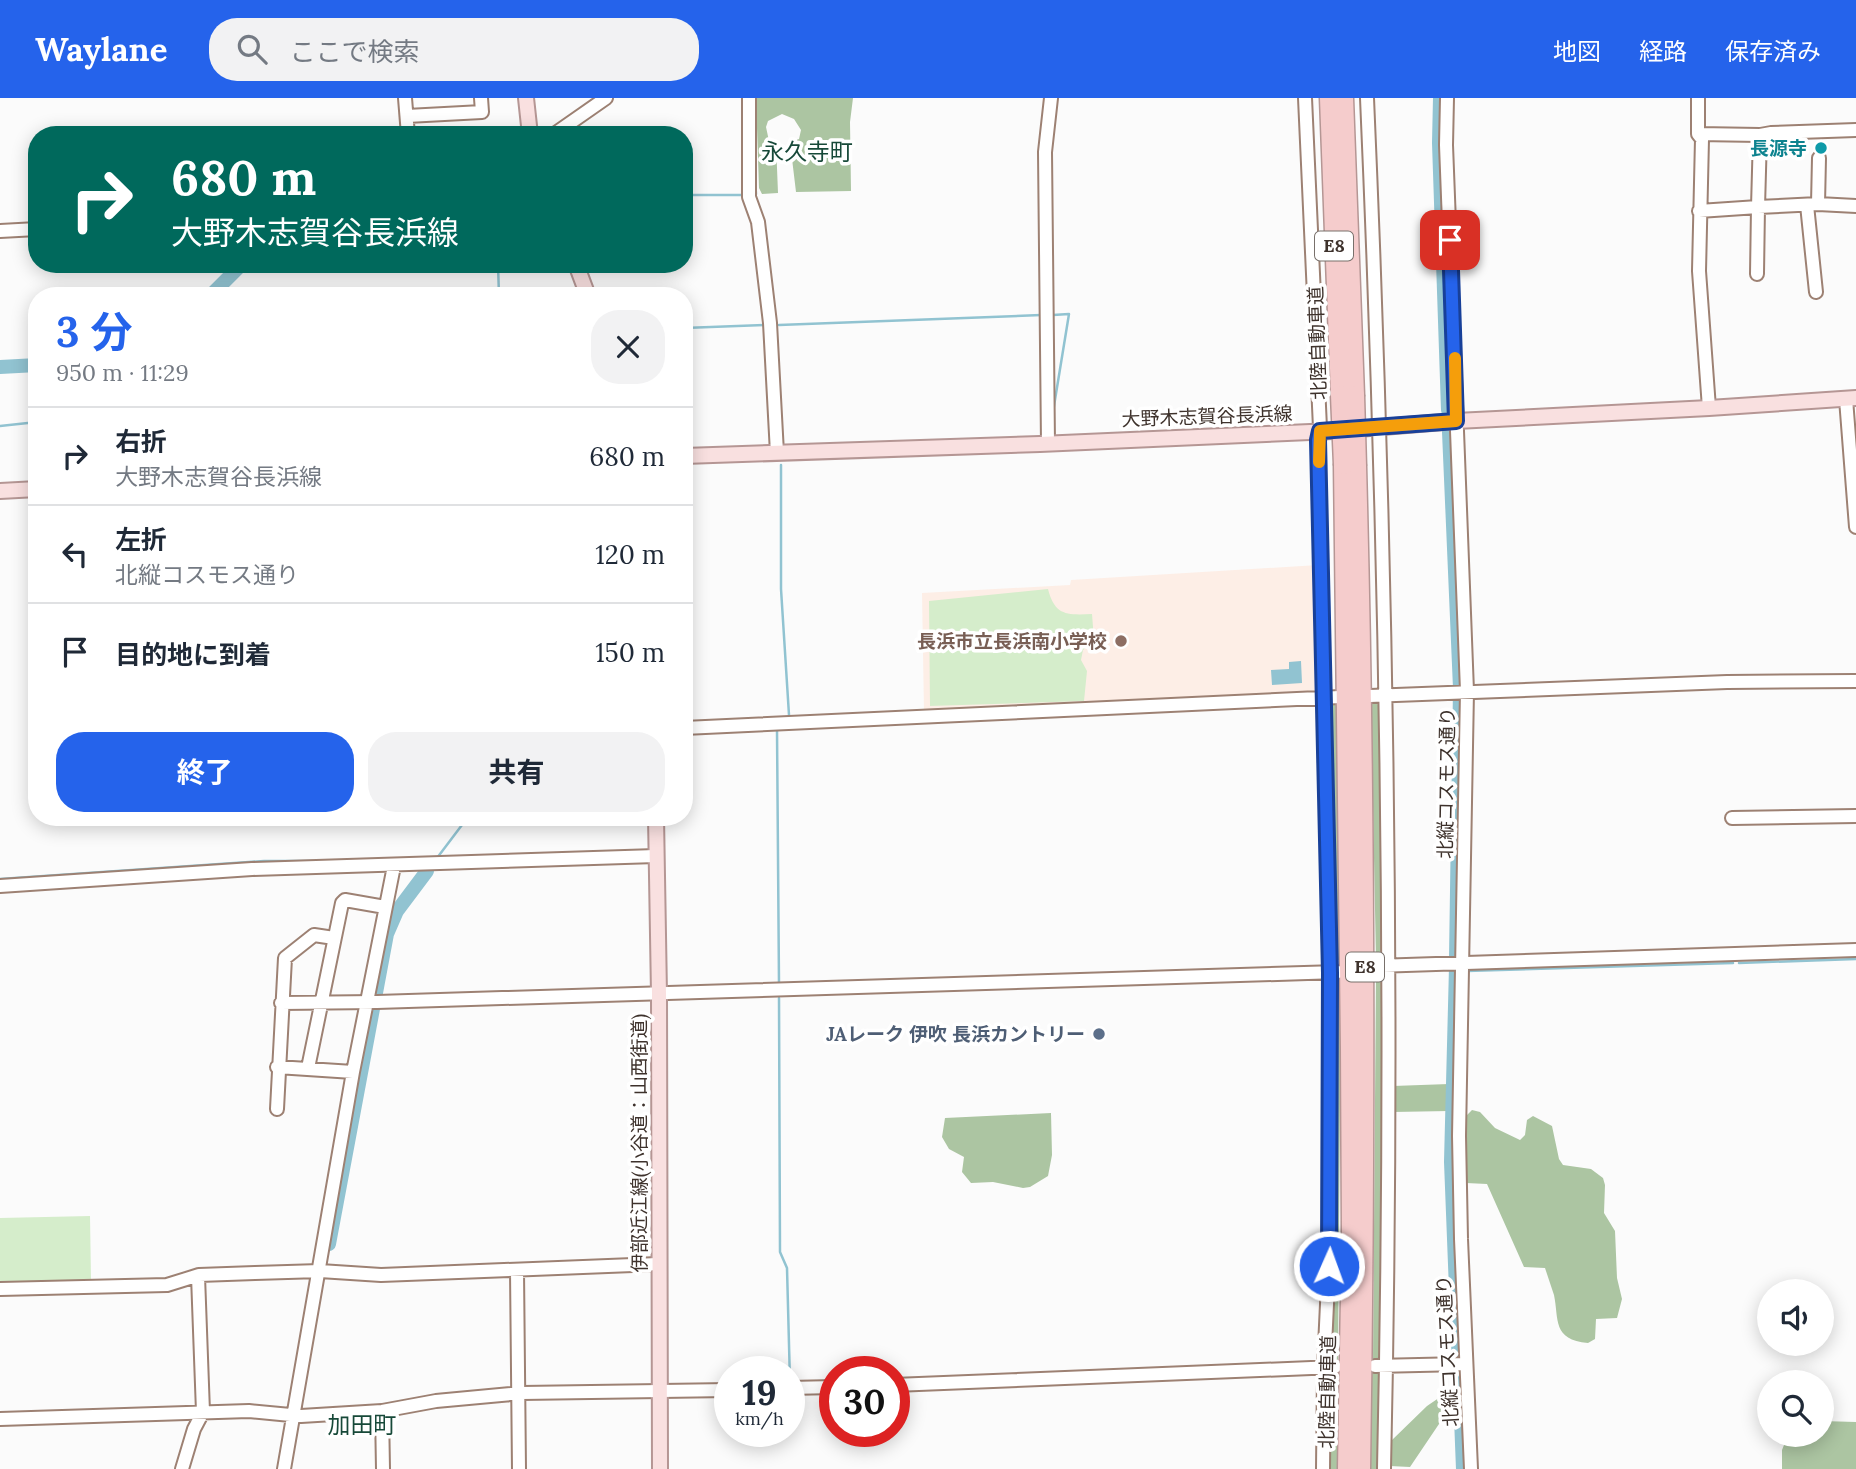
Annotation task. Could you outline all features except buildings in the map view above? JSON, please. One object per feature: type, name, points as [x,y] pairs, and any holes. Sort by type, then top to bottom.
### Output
[{"type":"highway","name":"北陸自動車道","points":[[1329,98],[1348,395]]},
{"type":"highway","name":"北陸自動車道","points":[[1344,98],[1350,465],[1351,1237],[1347,1469]]},
{"type":"highway","name":"北陸自動車道","points":[[1350,465],[1362,663],[1365,1050],[1361,1469]]},
{"type":"main road","points":[[526,98],[529,126]]},
{"type":"main road","name":"大野木志賀谷長浜線","points":[[693,456],[1320,431],[1851,398]]},
{"type":"main road","points":[[0,491],[28,489]]},
{"type":"main road","name":"伊部近江線(小谷道：山西街道)","points":[[656,826],[660,1469]]},
{"type":"street","points":[[405,98],[408,126]]},
{"type":"street","points":[[407,116],[482,112],[481,98]]},
{"type":"street","points":[[566,126],[606,98]]},
{"type":"street","points":[[749,98],[749,195],[758,222],[770,323],[777,453]]},
{"type":"street","points":[[1048,443],[1045,152],[1051,98]]},
{"type":"street","points":[[1305,98],[1320,431],[1330,973],[1329,1367],[1323,1469]]},
{"type":"street","points":[[1367,98],[1385,696],[1381,1366],[1384,1469]]},
{"type":"street","name":"北縦コスモス通り","points":[[1447,98],[1446,145],[1463,691],[1463,968],[1459,1149],[1471,1469]]},
{"type":"street","points":[[1698,98],[1698,134],[1702,139],[1699,271],[1709,408]]},
{"type":"street","points":[[1698,134],[1760,135],[1856,130]]},
{"type":"street","points":[[1757,274],[1760,135]]},
{"type":"street","points":[[1816,292],[1812,204],[1819,158]]},
{"type":"street","points":[[1699,211],[1812,204],[1856,206]]},
{"type":"street","points":[[0,231],[28,229]]},
{"type":"street","points":[[1851,398],[1856,527]]},
{"type":"street","points":[[1370,696],[1727,682],[1856,681]]},
{"type":"street","points":[[693,728],[1340,697]]},
{"type":"street","points":[[1732,818],[1856,816]]},
{"type":"street","points":[[0,886],[252,869],[656,856]]},
{"type":"street","points":[[284,1469],[323,1271],[353,1072],[372,1002],[385,907],[394,866]]},
{"type":"street","points":[[308,1068],[342,902],[345,900],[385,907]]},
{"type":"street","points":[[277,1109],[277,1067],[285,958],[314,935],[334,938]]},
{"type":"street","points":[[1382,966],[1463,968],[1856,950]]},
{"type":"street","points":[[281,1003],[659,994],[922,983],[1345,971]]},
{"type":"street","points":[[277,1067],[353,1072]]},
{"type":"street","points":[[0,1289],[167,1285],[198,1276],[323,1271],[381,1275],[658,1264]]},
{"type":"street","points":[[517,1271],[519,1469]]},
{"type":"street","points":[[182,1469],[194,1429],[203,1412],[198,1276]]},
{"type":"street","points":[[1381,1366],[1460,1364]]},
{"type":"street","points":[[910,1384],[1329,1367]]},
{"type":"street","points":[[0,1419],[249,1411],[296,1415],[382,1411],[436,1401],[518,1394],[714,1391]]},
{"type":"street","points":[[382,1411],[383,1469]]},
{"type":"shaded area","name":"長浜市立長浜南小学校","points":[[1318,565],[1319,690],[1316,695],[924,712],[922,593],[1070,585],[1071,580]]},
{"type":"green space","points":[[756,98],[853,98],[850,122],[851,191],[796,192],[790,142],[799,139],[801,130],[794,119],[782,114],[768,121],[766,127],[769,141],[776,143],[778,193],[762,194],[759,188]]},
{"type":"green space","points":[[1048,589],[1054,604],[1063,612],[1092,614],[1094,640],[1083,650],[1081,660],[1087,671],[1084,701],[930,706],[929,601]]},
{"type":"green space","points":[[1338,703],[1339,960],[1331,961],[1327,706]]},
{"type":"green space","points":[[1371,703],[1382,705],[1384,955],[1376,961]]},
{"type":"green space","points":[[1376,972],[1384,977],[1384,1353],[1378,1360],[1373,1360]]},
{"type":"green space","points":[[1341,973],[1338,1362],[1330,1359],[1329,981]]},
{"type":"green space","points":[[1449,1084],[1449,1111],[1393,1112],[1393,1086]]},
{"type":"green space","points":[[1472,1110],[1480,1112],[1495,1128],[1520,1140],[1525,1135],[1527,1120],[1533,1116],[1552,1126],[1559,1159],[1563,1165],[1591,1169],[1603,1178],[1604,1213],[1615,1231],[1617,1278],[1622,1299],[1617,1318],[1596,1319],[1595,1339],[1588,1343],[1568,1338],[1559,1327],[1554,1295],[1545,1268],[1524,1267],[1487,1184],[1466,1183],[1462,1120]]},
{"type":"green space","points":[[1051,1113],[1052,1155],[1048,1176],[1030,1187],[993,1182],[971,1183],[962,1172],[964,1157],[949,1149],[942,1137],[945,1118]]},
{"type":"green space","points":[[90,1216],[91,1280],[0,1283],[0,1218]]},
{"type":"green space","points":[[1333,1371],[1338,1371],[1337,1469],[1326,1469],[1328,1376]]},
{"type":"green space","points":[[1371,1371],[1379,1371],[1383,1377],[1382,1469],[1370,1469]]},
{"type":"green space","points":[[1452,1389],[1455,1407],[1439,1424],[1410,1467],[1390,1466],[1391,1441],[1427,1406]]},
{"type":"green space","points":[[1834,1421],[1856,1422],[1856,1469],[1782,1469],[1783,1447],[1834,1447]]},
{"type":"water","points":[[1301,661],[1302,683],[1272,685],[1271,670],[1289,669],[1289,662]]},
{"type":"waterway","points":[[1440,98],[1439,143],[1448,410]]},
{"type":"waterway","points":[[754,194],[755,178]]},
{"type":"waterway","points":[[693,195],[744,195]]},
{"type":"waterway","points":[[219,287],[233,273]]},
{"type":"waterway","points":[[498,273],[499,287]]},
{"type":"waterway","points":[[1053,315],[1069,314],[1053,412]]},
{"type":"waterway","points":[[779,325],[1041,315]]},
{"type":"waterway","points":[[693,328],[764,325]]},
{"type":"waterway","points":[[0,367],[28,365]]},
{"type":"waterway","points":[[0,426],[28,423]]},
{"type":"waterway","points":[[1449,432],[1460,688],[1456,958]]},
{"type":"waterway","points":[[781,465],[781,589],[789,715]]},
{"type":"waterway","points":[[777,729],[779,984]]},
{"type":"waterway","points":[[437,858],[461,826]]},
{"type":"waterway","points":[[0,879],[264,861],[319,861]]},
{"type":"waterway","points":[[329,1244],[387,934],[397,911],[427,871]]},
{"type":"waterway","points":[[1739,963],[1856,959]]},
{"type":"waterway","points":[[1467,971],[1733,963]]},
{"type":"waterway","points":[[1456,967],[1451,1162],[1463,1469]]},
{"type":"waterway","points":[[779,998],[780,1252],[787,1268],[789,1356]]},
{"type":"slow traffic","points":[[1319,462],[1320,431],[1456,421],[1455,358]]},
{"type":"place","name":"長源寺","points":[[1821,148]]},
{"type":"place","name":"長浜市立長浜南小学校","points":[[1121,641]]},
{"type":"place","name":"JAレーク 伊吹 長浜カントリー","points":[[1099,1034]]},
{"type":"district","name":"永久寺町","points":[[807,152]]},
{"type":"district","name":"加田町","points":[[362,1425]]},
{"type":"route","points":[[1329,1266],[1330,973],[1318,440],[1320,431],[1456,421],[1450,240]]}]
